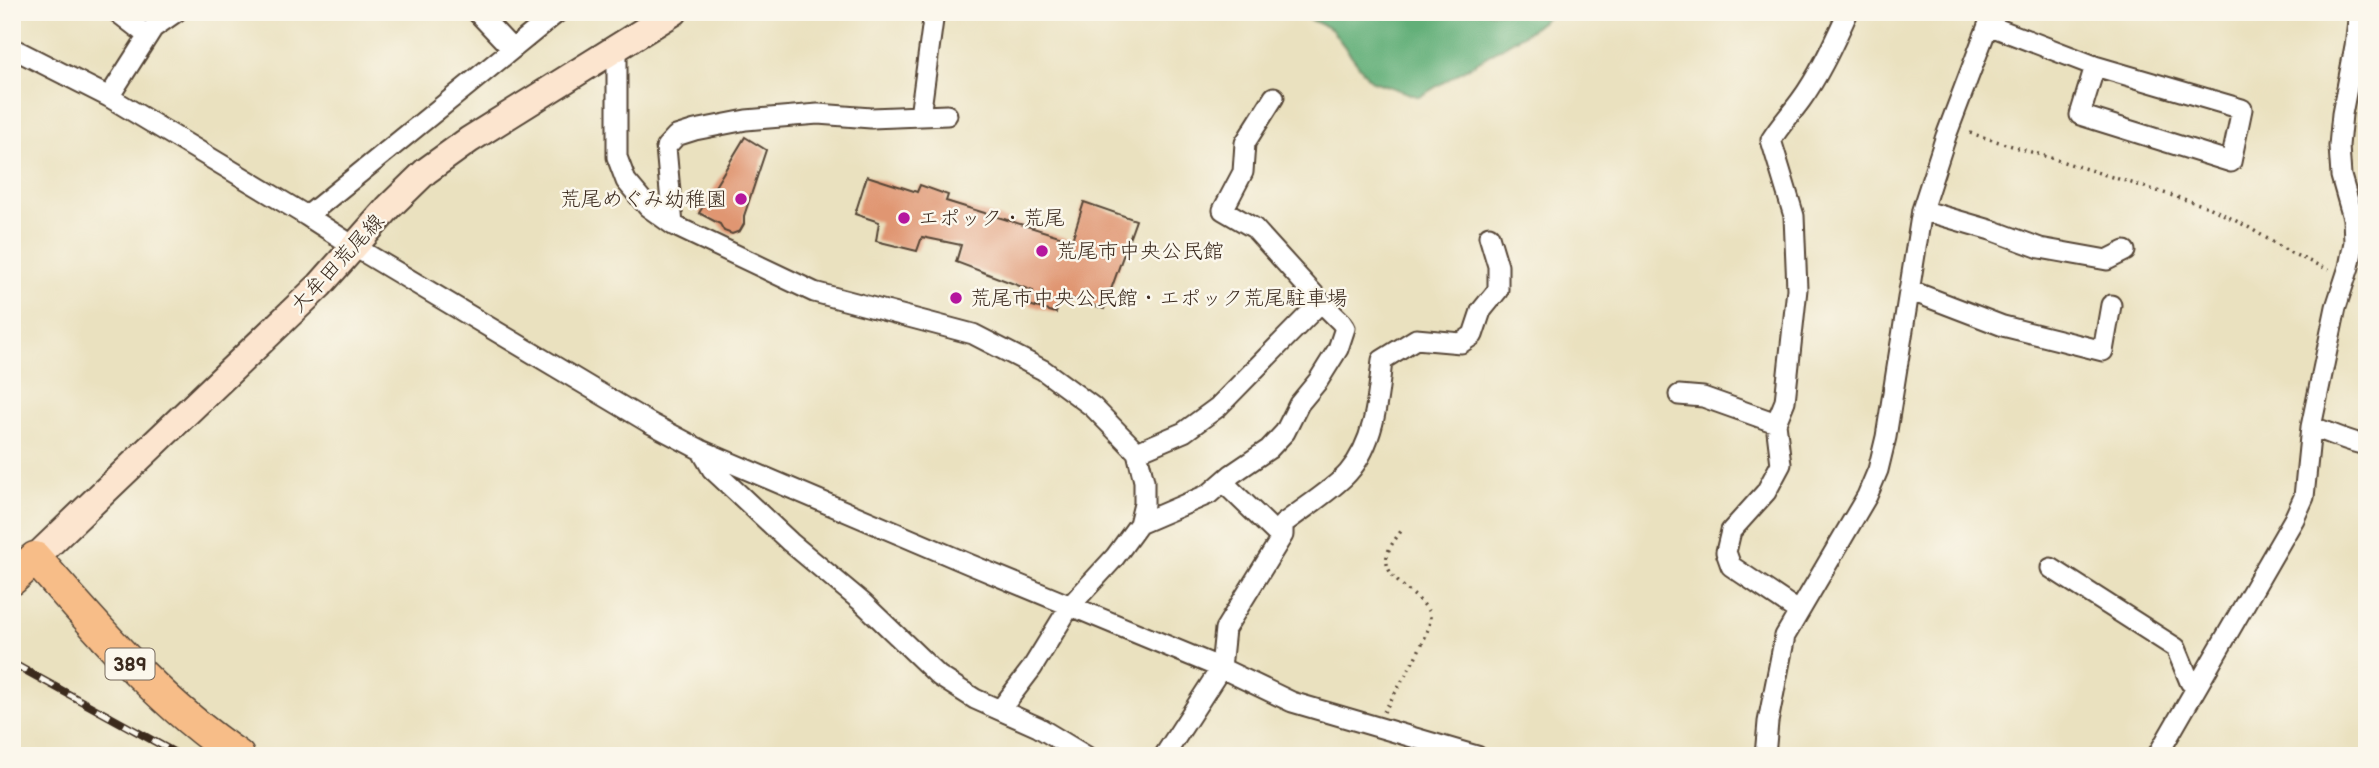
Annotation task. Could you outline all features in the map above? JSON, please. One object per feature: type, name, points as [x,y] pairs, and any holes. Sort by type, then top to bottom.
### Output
[{"type":"highway","name":"389","points":[[23,568],[171,705],[238,756]]},
{"type":"main road","name":"大牟田荒尾線","points":[[23,568],[320,285],[389,207],[426,171],[469,140],[674,12]]},
{"type":"street","points":[[117,12],[148,36]]},
{"type":"street","points":[[109,97],[153,28],[176,12]]},
{"type":"street","points":[[477,12],[512,49]]},
{"type":"street","points":[[307,216],[558,12]]},
{"type":"street","points":[[1798,611],[1731,566],[1726,552],[1731,531],[1766,492],[1780,464],[1776,423],[1785,401],[1797,289],[1794,216],[1771,140],[1781,122],[1801,100],[1848,12]]},
{"type":"street","points":[[2157,756],[2294,519],[2304,497],[2311,427],[2336,307],[2354,242],[2353,218],[2341,176],[2339,146],[2359,12]]},
{"type":"street","points":[[1765,756],[1775,675],[1785,636],[1867,496],[1878,471],[1886,437],[1922,210],[1946,136],[1990,19],[2095,66],[2242,109],[2231,162],[2080,115],[2095,66]]},
{"type":"street","points":[[920,116],[933,20]]},
{"type":"street","points":[[617,47],[617,157],[626,181],[648,207],[673,225],[814,292],[973,334],[1043,370],[1093,407],[1137,452],[1144,481],[1144,504],[1139,524],[1115,557],[1070,606],[1032,668],[1000,710]]},
{"type":"street","points":[[12,48],[109,97],[648,422],[701,450],[1221,668],[1292,702],[1469,754]]},
{"type":"street","points":[[1139,524],[1209,494],[1269,449],[1285,432],[1299,404],[1318,381],[1338,349],[1345,328],[1254,228],[1223,210],[1243,172],[1245,143],[1273,97]]},
{"type":"street","points":[[673,225],[666,148],[676,136],[746,120],[818,114],[871,118],[947,115]]},
{"type":"street","points":[[1922,210],[2040,248],[2107,260],[2125,251]]},
{"type":"street","points":[[1164,756],[1221,668],[1225,629],[1283,535],[1283,524],[1346,475],[1360,457],[1377,412],[1382,360],[1416,339],[1461,343],[1474,335],[1481,311],[1498,290],[1498,266],[1489,236]]},
{"type":"street","points":[[1909,290],[2003,326],[2103,351],[2111,305]]},
{"type":"street","points":[[1137,452],[1184,432],[1218,407],[1321,302]]},
{"type":"street","points":[[1679,395],[1703,397],[1776,423]]},
{"type":"street","points":[[2311,427],[2367,445]]},
{"type":"street","points":[[701,450],[712,469],[790,542],[863,603],[939,676],[975,699],[1038,727],[1086,756]]},
{"type":"street","points":[[1223,482],[1281,538]]},
{"type":"street","points":[[2051,568],[2176,648],[2190,682],[2197,685]]},
{"type":"path","points":[[1970,132],[2208,207],[2291,253],[2346,278]]},
{"type":"path","points":[[1376,726],[1416,655],[1430,621],[1429,611],[1390,572],[1387,556],[1403,528]]},
{"type":"green space","points":[[1295,12],[1554,12],[1529,31],[1419,97],[1370,80],[1331,29]]},
{"type":"building","name":"荒尾めぐみ幼稚園","points":[[745,137],[766,150],[744,216],[744,224],[740,231],[732,234],[699,213]]},
{"type":"building","name":"荒尾市中央公民館","points":[[867,176],[917,192],[920,185],[948,195],[946,201],[1072,240],[1084,202],[1136,220],[1104,309],[1061,295],[1056,313],[1029,305],[1033,291],[956,262],[961,245],[922,237],[917,251],[876,241],[879,222],[855,214]]},
{"type":"railway","points":[[12,663],[181,756]]},
{"type":"place","name":"荒尾めぐみ幼稚園","points":[[741,199]]},
{"type":"place","name":"エポック・荒尾","points":[[904,218]]},
{"type":"place","name":"荒尾市中央公民館","points":[[1042,251]]},
{"type":"place","name":"荒尾市中央公民館・エポック荒尾駐車場","points":[[956,298]]}]
